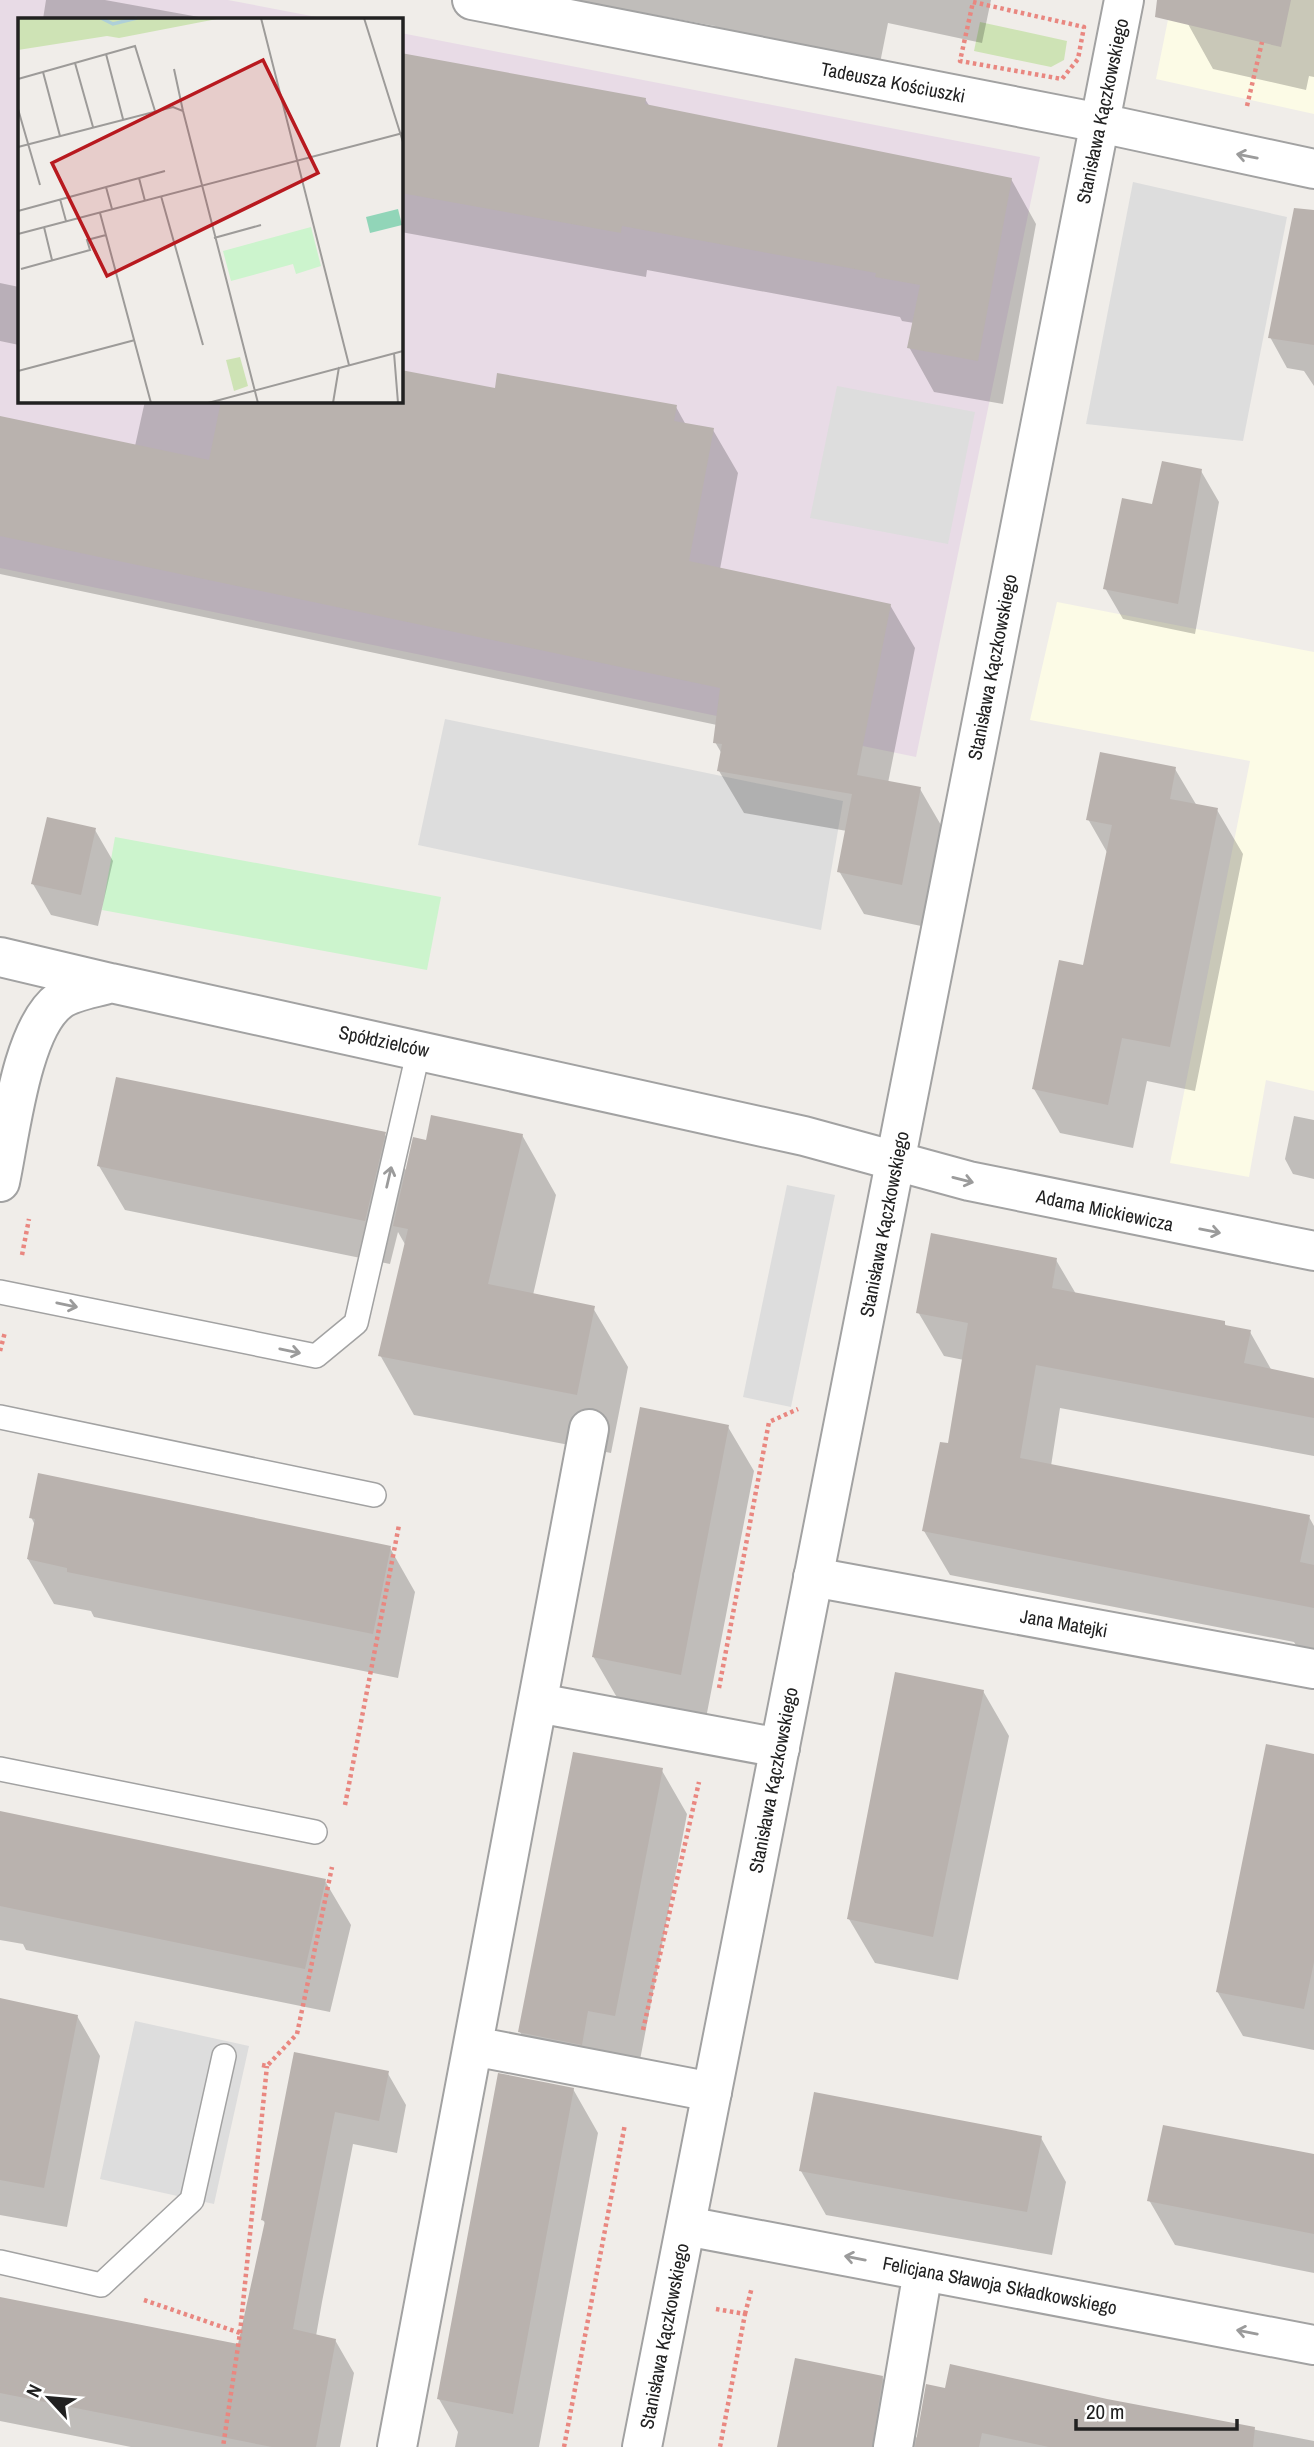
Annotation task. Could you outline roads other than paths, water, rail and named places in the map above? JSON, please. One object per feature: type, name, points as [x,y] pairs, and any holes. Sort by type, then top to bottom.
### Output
[{"type":"street","name":"Tadeusza Kościuszki","points":[[472,0],[1100,123],[1314,169]]},
{"type":"street","name":"Stanisława Kączkowskiego","points":[[642,2447],[1124,0]]},
{"type":"street","points":[[0,957],[111,983]]},
{"type":"street","name":"Spółdzielców","points":[[0,1182],[26,1056],[38,1025],[60,999],[111,983],[804,1136],[897,1163]]},
{"type":"street","name":"Adama Mickiewicza","points":[[897,1163],[1101,1209],[1314,1251]]},
{"type":"street","points":[[397,2447],[589,1429]]},
{"type":"street","name":"Jana Matejki","points":[[813,1577],[1314,1669]]},
{"type":"street","points":[[538,1703],[780,1748]]},
{"type":"street","points":[[473,2046],[712,2092]]},
{"type":"street","name":"Felicjana Sławoja Składkowskiego","points":[[686,2226],[1314,2345]]},
{"type":"street","points":[[892,2447],[923,2271]]},
{"type":"lane","points":[[7,1293],[316,1356],[356,1323],[419,1049]]},
{"type":"lane","points":[[0,1417],[374,1495]]},
{"type":"lane","points":[[0,1769],[315,1832]]},
{"type":"lane","points":[[0,2262],[101,2285],[192,2200],[224,2056]]}]
